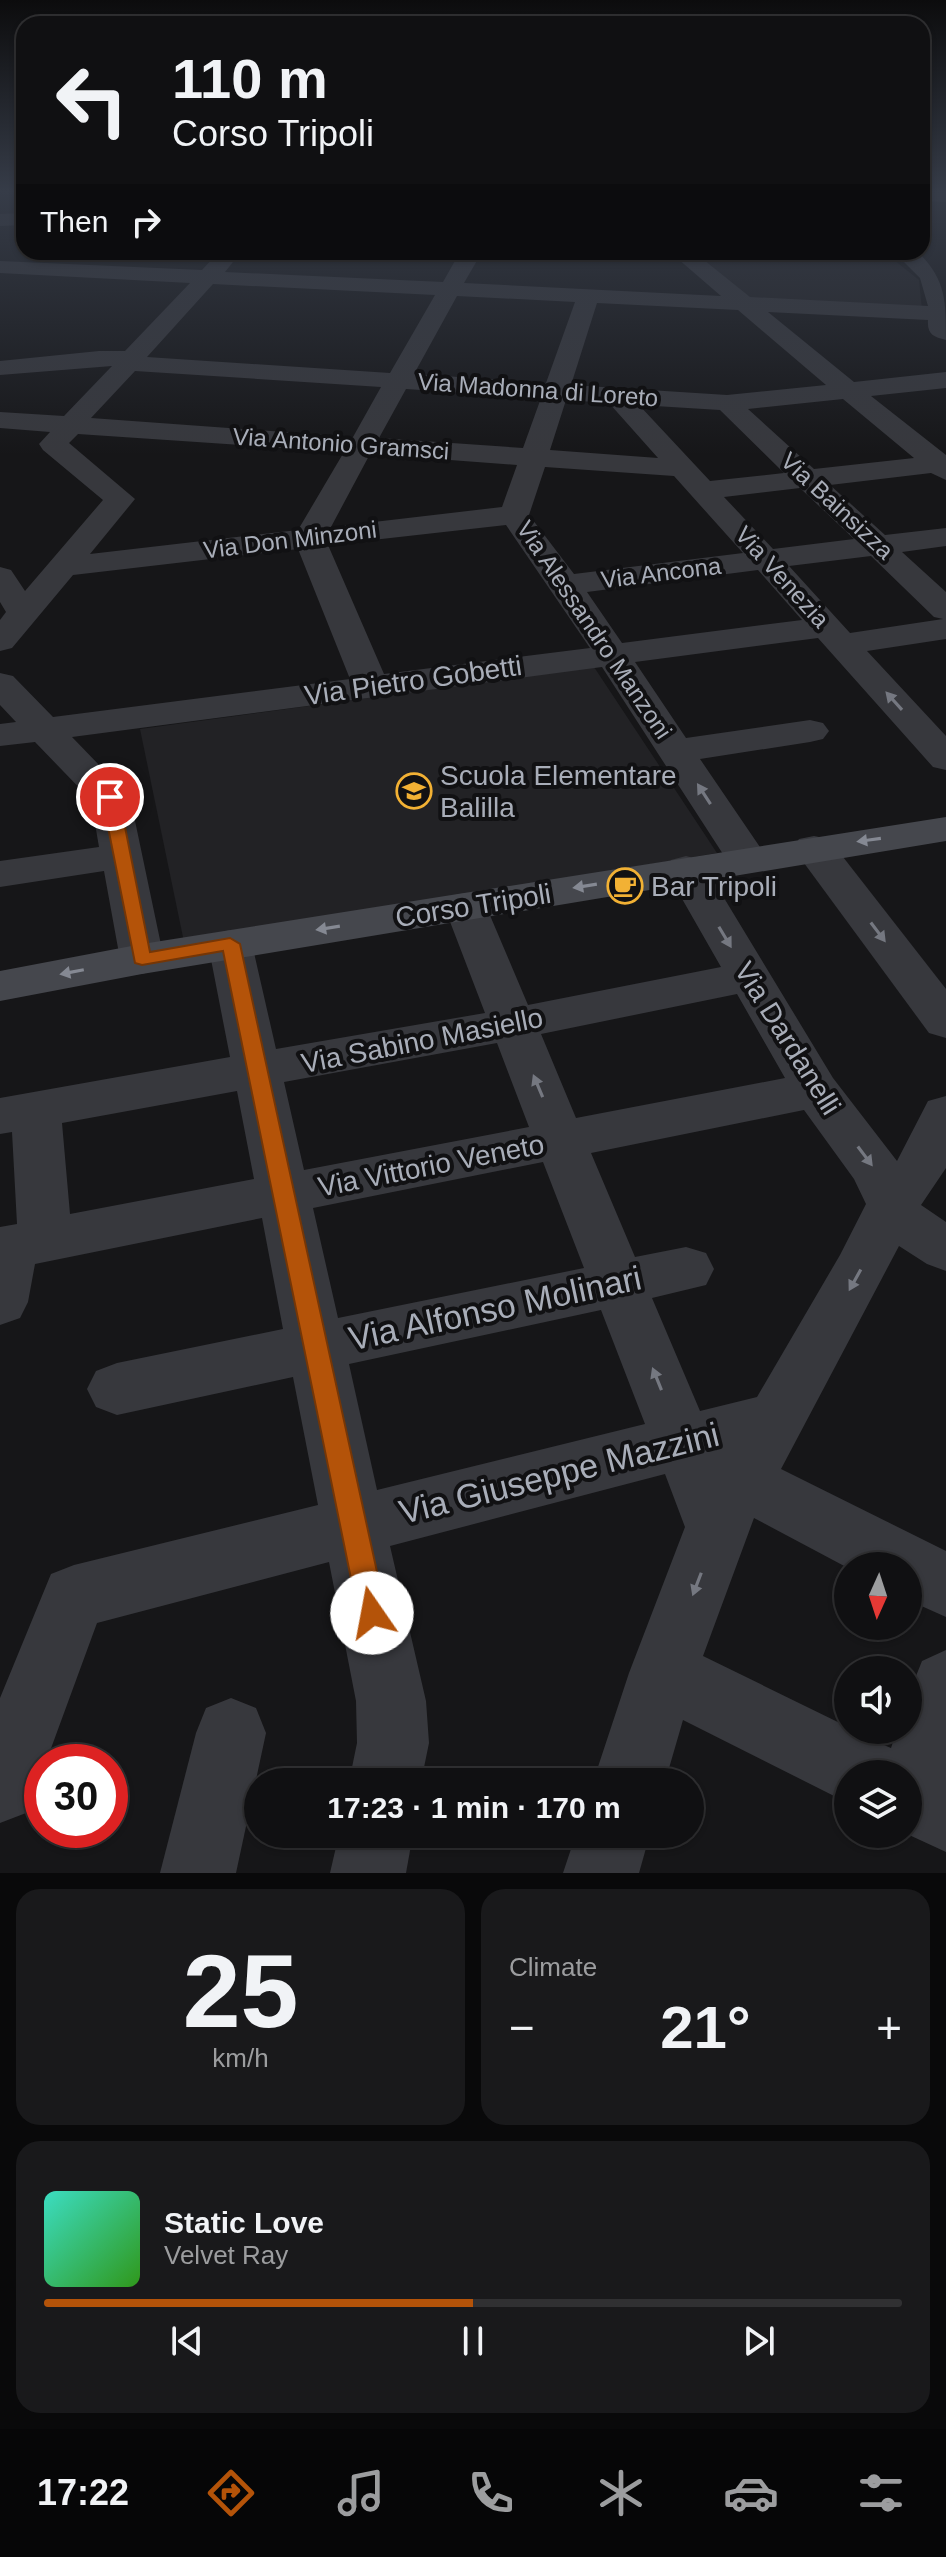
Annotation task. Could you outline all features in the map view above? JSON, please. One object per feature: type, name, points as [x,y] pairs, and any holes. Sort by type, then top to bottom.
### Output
[{"type":"main road","name":"Corso Tripoli","points":[[0,986],[230,944],[946,829]]},
{"type":"street","points":[[0,641],[120,499],[50,439],[131,361],[205,280]]},
{"type":"street","points":[[277,280],[742,303],[944,320],[940,297],[932,280]]},
{"type":"street","points":[[371,686],[309,538],[456,280]]},
{"type":"street","points":[[715,280],[943,466]]},
{"type":"street","name":"Via Alessandro Manzoni","points":[[589,295],[514,515],[613,654],[747,859]]},
{"type":"street","name":"Via Madonna di Loreto","points":[[0,368],[99,358],[727,403],[946,380]]},
{"type":"street","name":"Via Venezia","points":[[617,396],[946,759]]},
{"type":"street","name":"Via Bainsizza","points":[[727,403],[881,545],[946,610]]},
{"type":"street","name":"Via Antonio Gramsci","points":[[0,420],[50,439],[362,446],[535,458],[694,479],[809,479],[943,466]]},
{"type":"street","name":"Via Don Minzoni","points":[[66,566],[514,515]]},
{"type":"street","name":"Via Ancona","points":[[566,585],[946,537]]},
{"type":"street","points":[[0,577],[24,614]]},
{"type":"street","name":"Via Pietro Gobetti","points":[[0,735],[613,654],[946,629]]},
{"type":"street","points":[[0,684],[41,730],[110,797],[142,959]]},
{"type":"street","points":[[676,751],[810,731]]},
{"type":"street","points":[[814,848],[946,1022]]},
{"type":"street","points":[[0,874],[123,856]]},
{"type":"street","name":"Via Dardanelli","points":[[686,869],[816,1090],[875,1169],[904,1223],[946,1249]]},
{"type":"street","points":[[465,906],[682,1442],[729,1505],[946,1585]]},
{"type":"street","points":[[230,944],[391,1701],[393,1743],[388,1768]]},
{"type":"street","name":"Via Sabino Masiello","points":[[18,1112],[258,1071],[749,977]]},
{"type":"street","name":"Via Vittorio Veneto","points":[[19,1245],[816,1090]]},
{"type":"street","points":[[0,1302],[19,1245],[18,1112]]},
{"type":"street","points":[[633,1768],[663,1673],[729,1505],[861,1268],[892,1204],[918,1172],[946,1114]]},
{"type":"street","name":"Via Alfonso Molinari","points":[[117,1389],[686,1269]]},
{"type":"street","name":"Via Giuseppe Mazzini","points":[[0,1787],[14,1706],[74,1597],[777,1418]]},
{"type":"street","points":[[663,1673],[838,1760]]},
{"type":"street","points":[[920,1760],[946,1685]]},
{"type":"street","points":[[198,1873],[231,1733]]},
{"type":"street","points":[[368,1873],[373,1848]]},
{"type":"street","points":[[601,1873],[609,1848]]},
{"type":"shaded area","points":[[723,280],[919,280],[922,310],[747,301]]},
{"type":"shaded area","name":"Scuola Elementare Balilla","points":[[594,667],[717,853],[184,942],[140,729]]},
{"type":"place","name":"Scuola Elementare Balilla","points":[[414,791]]},
{"type":"place","name":"Bar Tripoli","points":[[625,886]]},
{"type":"route","points":[[110,797],[142,959],[230,944],[372,1613]]}]
